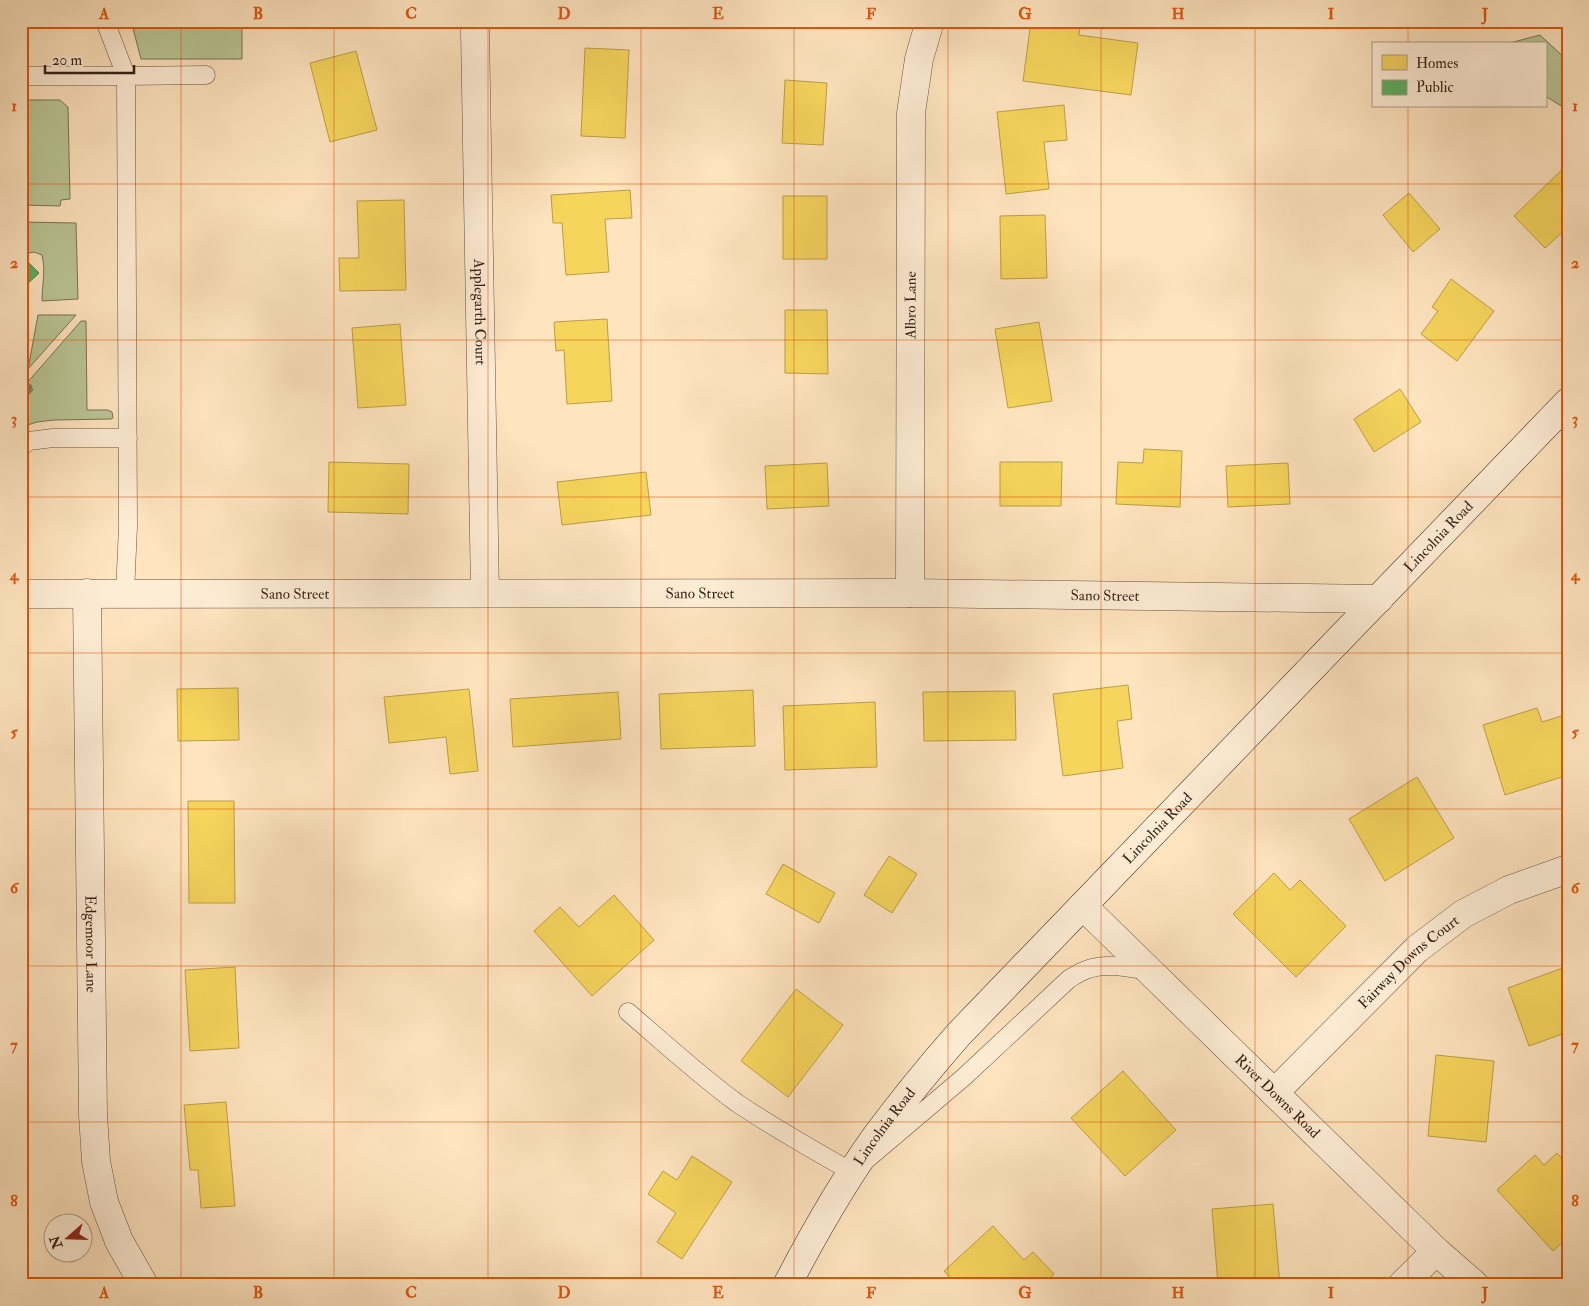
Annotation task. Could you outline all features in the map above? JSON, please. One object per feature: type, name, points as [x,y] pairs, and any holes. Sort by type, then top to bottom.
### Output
[{"type":"street","name":"Albro Lane","points":[[910,593],[911,113],[919,59],[930,21]]},
{"type":"street","name":"Applegarth Court","points":[[475,31],[485,593]]},
{"type":"street","name":"Lincolnia Road","points":[[787,1285],[818,1227],[852,1172],[890,1117],[936,1060],[990,1001],[1568,402]]},
{"type":"street","name":"Edgemoor Lane","points":[[87,593],[93,1115],[96,1162],[104,1202],[119,1241],[144,1285]]},
{"type":"street","name":"Sano Street","points":[[21,594],[910,593],[1379,599]]},
{"type":"street","name":"Fairway Downs Court","points":[[1274,1092],[1424,943],[1463,914],[1509,890],[1568,869]]},
{"type":"street","name":"River Downs Road","points":[[1083,906],[1436,1251],[1475,1285]]},
{"type":"street","points":[[1402,1285],[1436,1251]]},
{"type":"lane","points":[[105,21],[126,76],[128,526],[125,593]]},
{"type":"lane","points":[[21,76],[206,75]]},
{"type":"lane","points":[[21,447],[29,441],[53,438],[128,438]]},
{"type":"lane","points":[[628,1012],[700,1074],[738,1103],[812,1150],[852,1172],[964,1078],[1069,979],[1099,966],[1117,966],[1149,971]]},
{"type":"green space","points":[[131,21],[242,21],[242,59],[141,59]]},
{"type":"green space","points":[[1540,35],[1568,61],[1568,110],[1546,97],[1546,42],[1514,42]]},
{"type":"green space","points":[[21,100],[60,100],[68,107],[70,199],[61,200],[60,206],[21,205]]},
{"type":"green space","points":[[21,222],[76,223],[78,299],[42,301],[44,273],[42,255],[34,252],[29,253],[21,246],[27,239],[24,229],[21,227]]},
{"type":"green space","points":[[38,315],[76,315],[28,369]]},
{"type":"green space","points":[[81,321],[86,321],[87,410],[108,410],[112,412],[113,418],[54,420],[37,422],[21,427],[21,393],[26,397],[33,390],[26,384]]},
{"type":"building: Homes","points":[[802,21],[844,21],[843,29]]},
{"type":"building: Homes","points":[[1031,21],[1081,21],[1079,35],[1138,43],[1131,95],[1023,81]]},
{"type":"building: Homes","points":[[585,48],[629,50],[625,138],[581,136]]},
{"type":"building: Homes","points":[[356,51],[377,130],[330,142],[310,63]]},
{"type":"building: Homes","points":[[785,80],[827,83],[823,145],[782,143]]},
{"type":"building: Homes","points":[[1064,105],[1067,140],[1044,142],[1049,189],[1006,194],[997,112]]},
{"type":"building: Homes","points":[[1568,164],[1568,227],[1545,248],[1514,216]]},
{"type":"building: Homes","points":[[630,190],[632,218],[605,219],[609,272],[566,275],[562,223],[553,223],[551,195]]},
{"type":"building: Homes","points":[[1409,193],[1440,229],[1413,252],[1383,215]]},
{"type":"building: Homes","points":[[783,196],[827,196],[827,259],[783,259]]},
{"type":"building: Homes","points":[[404,200],[406,290],[340,291],[339,258],[359,258],[357,201]]},
{"type":"building: Homes","points":[[1045,215],[1047,278],[1001,279],[1000,216]]},
{"type":"building: Homes","points":[[1451,279],[1494,311],[1457,361],[1421,334],[1438,311],[1432,307]]},
{"type":"building: Homes","points":[[785,310],[827,310],[828,374],[785,373]]},
{"type":"building: Homes","points":[[607,319],[612,401],[567,404],[564,350],[556,351],[554,322]]},
{"type":"building: Homes","points":[[1039,322],[1052,401],[1008,408],[995,329]]},
{"type":"building: Homes","points":[[400,324],[406,405],[358,408],[352,328]]},
{"type":"building: Homes","points":[[1400,389],[1421,422],[1374,452],[1354,419]]},
{"type":"building: Homes","points":[[1144,449],[1182,451],[1180,507],[1116,504],[1118,462],[1143,463]]},
{"type":"building: Homes","points":[[329,462],[409,464],[408,514],[328,512]]},
{"type":"building: Homes","points":[[1000,462],[1062,462],[1061,506],[1000,506]]},
{"type":"building: Homes","points":[[827,463],[829,506],[767,509],[765,466]]},
{"type":"building: Homes","points":[[1288,463],[1290,504],[1228,507],[1226,466]]},
{"type":"building: Homes","points":[[646,472],[651,515],[562,525],[557,482]]},
{"type":"building: Homes","points":[[1128,685],[1132,719],[1117,721],[1123,768],[1063,776],[1053,694]]},
{"type":"building: Homes","points":[[238,688],[239,740],[178,741],[177,689]]},
{"type":"building: Homes","points":[[469,689],[478,771],[450,774],[446,737],[389,743],[384,697]]},
{"type":"building: Homes","points":[[753,690],[755,746],[661,749],[659,694]]},
{"type":"building: Homes","points":[[1015,691],[1016,740],[924,741],[923,692]]},
{"type":"building: Homes","points":[[618,692],[621,739],[513,747],[510,699]]},
{"type":"building: Homes","points":[[875,702],[877,767],[785,770],[783,706]]},
{"type":"building: Homes","points":[[1537,708],[1542,722],[1568,714],[1568,775],[1505,795],[1483,725]]},
{"type":"building: Homes","points":[[1417,777],[1454,838],[1385,881],[1349,819]]},
{"type":"building: Homes","points":[[188,801],[234,801],[235,903],[189,903]]},
{"type":"building: Homes","points":[[889,856],[917,874],[892,913],[864,895]]},
{"type":"building: Homes","points":[[783,864],[835,893],[819,923],[766,894]]},
{"type":"building: Homes","points":[[1274,873],[1290,890],[1300,880],[1346,926],[1296,977],[1233,914]]},
{"type":"building: Homes","points":[[614,895],[654,940],[592,996],[534,931],[560,907],[579,927]]},
{"type":"building: Homes","points":[[1568,966],[1568,1032],[1529,1046],[1508,988]]},
{"type":"building: Homes","points":[[235,967],[239,1048],[190,1051],[185,970]]},
{"type":"building: Homes","points":[[796,989],[843,1025],[788,1097],[741,1061]]},
{"type":"building: Homes","points":[[1436,1055],[1494,1061],[1486,1142],[1428,1136]]},
{"type":"building: Homes","points":[[1123,1071],[1176,1130],[1125,1176],[1071,1118]]},
{"type":"building: Homes","points":[[226,1102],[235,1206],[201,1208],[198,1170],[190,1170],[184,1105]]},
{"type":"building: Homes","points":[[1557,1153],[1568,1165],[1568,1237],[1553,1251],[1497,1190],[1535,1155],[1544,1165]]},
{"type":"building: Homes","points":[[692,1156],[732,1182],[682,1259],[657,1242],[676,1213],[648,1194],[663,1171],[677,1180]]},
{"type":"building: Homes","points":[[1273,1204],[1280,1285],[1218,1285],[1212,1209]]},
{"type":"building: Homes","points":[[993,1226],[1024,1260],[1033,1252],[1054,1274],[1043,1285],[957,1285],[944,1271]]},
{"type":"building: Public","points":[[21,255],[39,273],[21,290]]},
{"type":"waterway","points":[[24,392],[28,388]]}]
